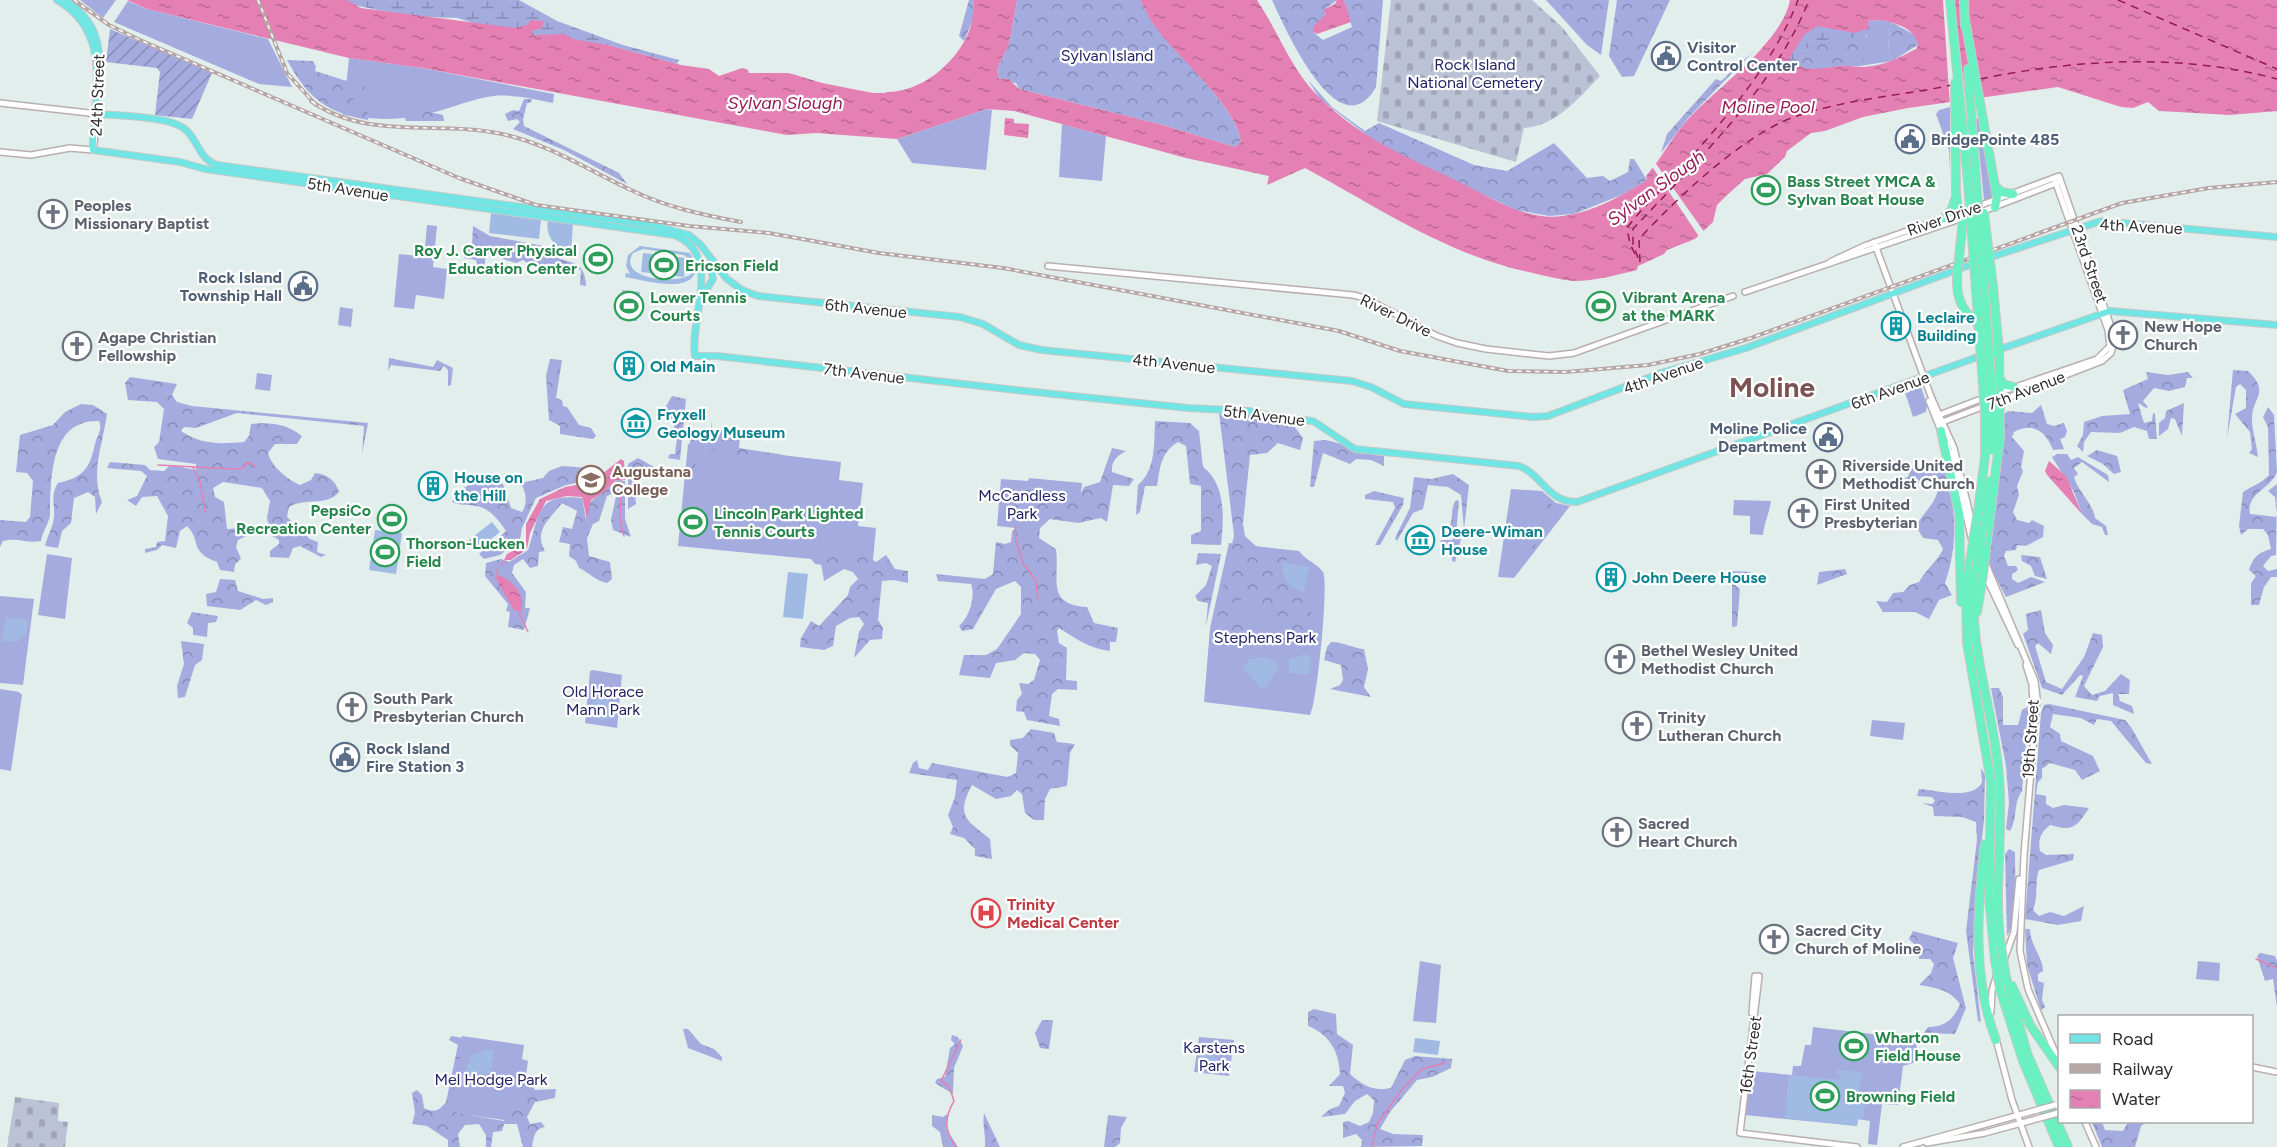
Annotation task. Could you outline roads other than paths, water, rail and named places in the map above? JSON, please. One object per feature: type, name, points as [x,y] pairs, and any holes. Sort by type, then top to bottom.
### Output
[{"type":"highway","points":[[1950,0],[1955,47],[1967,113],[1994,185],[1996,203]]},
{"type":"highway","points":[[1964,0],[1967,113],[1993,455],[1976,570],[1970,641]]},
{"type":"highway","points":[[1944,218],[1953,208],[1967,113]]},
{"type":"highway","points":[[1970,641],[1982,582],[1999,455],[2000,396],[1993,287],[1972,180],[1971,159]]},
{"type":"highway","points":[[1972,180],[1957,276],[1957,296],[1961,306],[1990,337],[1997,350],[1996,386],[1987,397]]},
{"type":"highway","points":[[1994,185],[2002,192],[2017,196]]},
{"type":"highway","points":[[1956,193],[1961,215]]},
{"type":"highway","points":[[1984,355],[1992,359],[1997,367]]},
{"type":"highway","points":[[2000,376],[2003,384],[2014,387]]},
{"type":"highway","points":[[1989,411],[1978,511],[1966,590],[1971,676],[1989,768],[1991,814],[1989,888],[1995,960],[2000,989],[2023,1061],[2059,1147]]},
{"type":"highway","points":[[1941,426],[1957,500],[1961,608],[1982,677],[2000,778],[1998,883],[2001,946],[2027,1053],[2068,1147]]},
{"type":"highway","points":[[1991,814],[1984,856],[1978,940],[1983,991],[1996,1040]]},
{"type":"highway","points":[[2007,974],[2023,1012],[2058,1065]]},
{"type":"main road","points":[[57,0],[77,14],[91,29]]},
{"type":"main road","points":[[65,0],[84,15],[91,29]]},
{"type":"main road","name":"24th Street","points":[[91,29],[99,51],[97,114],[93,150]]},
{"type":"main road","points":[[0,103],[97,114]]},
{"type":"main road","name":"5th Avenue","points":[[97,114],[149,120],[182,127],[204,158],[217,165],[652,225],[688,235],[706,252]]},
{"type":"main road","name":"5th Avenue","points":[[0,152],[33,154],[70,148],[93,150],[426,201],[645,229],[678,236],[693,248],[698,256],[701,270],[695,356]]},
{"type":"main road","name":"River Drive","points":[[1875,245],[2057,180]]},
{"type":"main road","name":"23rd Street","points":[[2057,180],[2062,202],[2075,228]]},
{"type":"main road","name":"23rd Street","points":[[2057,180],[2115,338]]},
{"type":"main road","points":[[2017,196],[2051,189],[2056,192],[2062,202]]},
{"type":"main road","name":"River Drive","points":[[1745,292],[1944,218],[1961,215]]},
{"type":"main road","name":"4th Avenue","points":[[1037,349],[1352,381],[1371,387],[1404,404],[1541,417],[1661,374],[1746,348],[2075,228],[2106,221],[2277,237]]},
{"type":"main road","name":"19th Street","points":[[1875,245],[1953,459],[1976,553],[2032,684],[2015,928],[1991,996],[1991,1015],[1996,1040],[2012,1100],[2029,1147]]},
{"type":"main road","points":[[704,293],[714,274],[706,252]]},
{"type":"main road","name":"6th Avenue","points":[[706,252],[716,267],[738,288],[758,296],[969,319],[987,326],[1015,343],[1037,349]]},
{"type":"main road","points":[[716,267],[727,265]]},
{"type":"main road","name":"River Drive","points":[[1048,266],[1353,295],[1365,298],[1452,341],[1486,350],[1549,356],[1574,353],[1733,296]]},
{"type":"main road","name":"6th Avenue","points":[[1522,467],[1533,474],[1554,497],[1567,502],[1581,502],[2104,312],[2138,312],[2277,325]]},
{"type":"main road","name":"23rd Street","points":[[2104,312],[2110,339],[2109,352]]},
{"type":"main road","points":[[2109,352],[2115,338],[2115,317],[2122,313],[2138,312]]},
{"type":"main road","name":"7th Avenue","points":[[1941,426],[2014,387],[2097,359],[2109,352]]},
{"type":"main road","name":"7th Avenue","points":[[1937,415],[2103,361],[2109,352]]},
{"type":"main road","name":"7th Avenue","points":[[695,356],[717,356],[1034,392]]},
{"type":"main road","name":"19th Street","points":[[1923,378],[1937,415]]},
{"type":"main road","name":"5th Avenue","points":[[1034,392],[1188,408],[1249,411],[1313,421],[1355,449],[1522,467]]},
{"type":"main road","points":[[1935,405],[1946,409],[1963,406]]},
{"type":"main road","name":"19th Street","points":[[1941,426],[1958,459],[1979,548],[2035,681],[2037,698],[2024,855],[2020,951],[2028,989],[2058,1059]]},
{"type":"main road","name":"16th Street","points":[[1757,976],[1758,1001],[1753,1018],[1740,1133],[1757,1136]]},
{"type":"main road","points":[[2253,1067],[2277,1072]]},
{"type":"main road","points":[[2003,1119],[2012,1111],[2012,1100]]},
{"type":"main road","points":[[1903,1147],[2057,1104]]},
{"type":"main road","points":[[1910,1147],[2007,1128],[2058,1113]]},
{"type":"main road","points":[[1741,1121],[1746,1129],[1757,1136],[1857,1147]]},
{"type":"main road","points":[[2085,1123],[2096,1147]]},
{"type":"main road","points":[[2007,1128],[2016,1129],[2025,1136]]},
{"type":"water","points":[[127,0],[347,0],[361,8],[515,28],[527,25],[531,20],[544,21],[542,28],[532,31],[532,35],[565,34],[573,39],[608,45],[681,65],[709,69],[719,76],[742,68],[796,74],[854,88],[887,92],[900,91],[924,82],[935,75],[953,57],[969,32],[974,0],[1017,0],[1009,44],[997,69],[999,79],[1009,79],[1019,89],[1163,125],[1235,147],[1241,142],[1230,114],[1207,84],[1159,32],[1140,0],[1257,0],[1302,77],[1321,99],[1352,125],[1400,154],[1506,205],[1533,215],[1548,217],[1574,214],[1596,207],[1647,180],[1646,176],[1684,124],[1763,47],[1785,16],[1790,0],[2277,0],[2277,111],[2230,115],[2159,111],[2148,102],[2133,108],[2121,107],[2058,87],[1908,108],[1863,117],[1825,131],[1811,133],[1787,151],[1785,157],[1767,174],[1745,179],[1717,205],[1713,222],[1695,239],[1667,250],[1664,254],[1638,266],[1637,270],[1598,279],[1574,281],[1502,265],[1443,243],[1305,168],[1267,185],[1269,176],[1186,158],[1014,111],[987,109],[897,139],[816,133],[787,135],[422,68],[349,58],[147,9]],"holes":[[[1881,20],[1909,30],[1916,39],[1918,45],[1916,49],[1884,63],[1863,67],[1807,68],[1789,59],[1804,35],[1817,26],[1855,33],[1869,28],[1868,21]]]},
{"type":"water","points":[[1337,0],[1344,0],[1351,22],[1317,34],[1313,32],[1313,27],[1326,14],[1323,10],[1335,4]]},
{"type":"water","points":[[1005,118],[1014,119],[1014,123],[1029,124],[1028,138],[1004,135]]},
{"type":"water","points":[[621,459],[624,461],[625,480],[616,480],[604,492],[591,500],[587,519],[582,497],[567,496],[546,501],[530,533],[527,549],[511,560],[504,560],[507,554],[526,543],[526,524],[540,499],[565,487],[592,482]]},
{"type":"water","points":[[2049,461],[2066,476],[2082,514],[2047,475],[2045,471]]},
{"type":"water","points":[[499,575],[518,590],[522,600],[521,612],[514,610],[497,581],[496,577]]},
{"type":"waterway","points":[[158,465],[241,469],[248,462],[256,467]]},
{"type":"waterway","points":[[193,467],[200,482],[205,512]]},
{"type":"waterway","points":[[621,480],[620,521],[624,536]]},
{"type":"waterway","points":[[1015,526],[1016,542],[1024,565],[1036,580],[1038,600]]},
{"type":"waterway","points":[[501,565],[505,561]]},
{"type":"waterway","points":[[497,569],[497,576]]},
{"type":"waterway","points":[[519,612],[528,632]]},
{"type":"waterway","points":[[2256,959],[2277,968]]},
{"type":"waterway","points":[[956,1147],[947,1129],[948,1113],[954,1101],[949,1086],[941,1081],[961,1040]]},
{"type":"waterway","points":[[1372,1147],[1377,1124],[1403,1088],[1422,1069],[1445,1063]]},
{"type":"railway","points":[[74,0],[109,25],[140,40],[459,178],[536,205],[689,226],[769,233],[879,253],[1003,268],[1339,331],[1400,351],[1508,371],[1566,372],[1648,365],[1700,354],[1751,338],[2122,203],[2209,188],[2277,182]]},
{"type":"railway","points":[[258,0],[287,73],[316,105]]},
{"type":"railway","points":[[311,101],[333,113],[355,121],[404,127],[478,130],[519,138],[671,206],[741,222]]},
{"type":"place","name":"Visitor Control Center","points":[[1666,56]]},
{"type":"place","name":"BridgePointe 485","points":[[1910,139]]},
{"type":"place","name":"Bass Street YMCA & Sylvan Boat House","points":[[1766,190]]},
{"type":"place","name":"Peoples Missionary Baptist","points":[[53,214]]},
{"type":"place","name":"Roy J. Carver Physical Education Center","points":[[598,259]]},
{"type":"place","name":"Ericson Field","points":[[664,265]]},
{"type":"place","name":"Rock Island Township Hall","points":[[303,286]]},
{"type":"place","name":"Lower Tennis Courts","points":[[629,306]]},
{"type":"place","name":"Vibrant Arena at the MARK","points":[[1601,306]]},
{"type":"place","name":"Leclaire Building","points":[[1896,326]]},
{"type":"place","name":"New Hope Church","points":[[2123,335]]},
{"type":"place","name":"Agape Christian Fellowship","points":[[77,346]]},
{"type":"place","name":"Old Main","points":[[629,366]]},
{"type":"place","name":"Fryxell Geology Museum","points":[[636,423]]},
{"type":"place","name":"Moline Police Department","points":[[1828,437]]},
{"type":"place","name":"Riverside United Methodist Church","points":[[1821,474]]},
{"type":"place","name":"Augustana College","points":[[591,480]]},
{"type":"place","name":"House on the Hill","points":[[433,486]]},
{"type":"place","name":"First United Presbyterian","points":[[1803,513]]},
{"type":"place","name":"PepsiCo Recreation Center","points":[[392,519]]},
{"type":"place","name":"Lincoln Park Lighted Tennis Courts","points":[[693,522]]},
{"type":"place","name":"Deere-Wiman House","points":[[1420,540]]},
{"type":"place","name":"Thorson-Lucken Field","points":[[385,552]]},
{"type":"place","name":"John Deere House","points":[[1611,577]]},
{"type":"place","name":"Bethel Wesley United Methodist Church","points":[[1620,659]]},
{"type":"place","name":"South Park Presbyterian Church","points":[[352,707]]},
{"type":"place","name":"Trinity Lutheran Church","points":[[1637,726]]},
{"type":"place","name":"Rock Island Fire Station 3","points":[[345,757]]},
{"type":"place","name":"Sacred Heart Church","points":[[1617,832]]},
{"type":"place","name":"Trinity Medical Center","points":[[986,913]]},
{"type":"place","name":"Sacred City Church of Moline","points":[[1774,939]]},
{"type":"place","name":"Wharton Field House","points":[[1854,1046]]},
{"type":"place","name":"Browning Field","points":[[1825,1096]]},
{"type":"district","name":"Moline","points":[[1772,387]]},
{"type":"park label","name":"Sylvan Island","points":[[1107,55]]},
{"type":"park label","name":"Rock Island National Cemetery","points":[[1475,73]]},
{"type":"park label","name":"McCandless Park","points":[[1022,504]]},
{"type":"park label","name":"Stephens Park","points":[[1265,637]]},
{"type":"park label","name":"Old Horace Mann Park","points":[[603,700]]},
{"type":"park label","name":"Karstens Park","points":[[1214,1056]]},
{"type":"park label","name":"Mel Hodge Park","points":[[491,1079]]},
{"type":"water label","name":"Sylvan Slough","points":[[785,103]]},
{"type":"water label","name":"Moline Pool","points":[[1768,107]]},
{"type":"water label","name":"Sylvan Slough","points":[[1656,188]]}]
